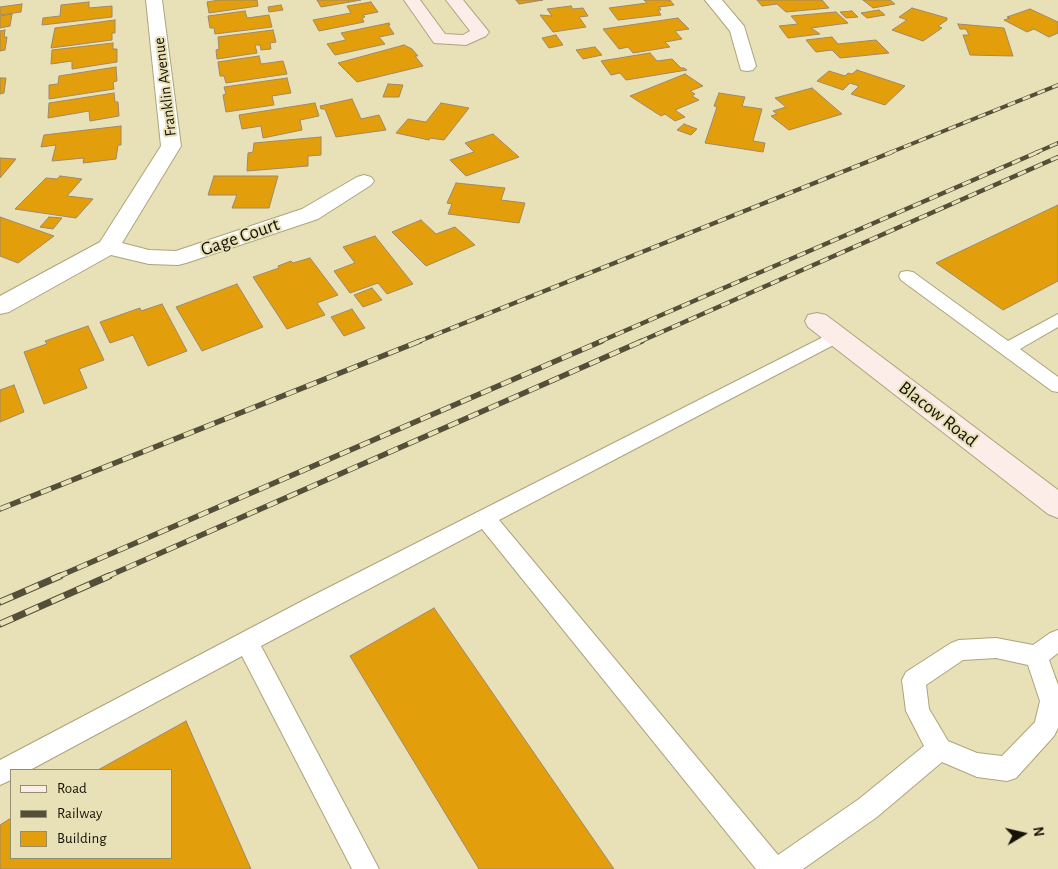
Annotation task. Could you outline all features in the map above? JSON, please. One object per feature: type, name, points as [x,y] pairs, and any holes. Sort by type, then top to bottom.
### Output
[{"type":"street","name":"Franklin Avenue","points":[[108,247],[171,146],[154,0]]},
{"type":"street","points":[[412,0],[440,39],[466,40],[480,32],[454,0]]},
{"type":"street","points":[[713,0],[738,30],[747,66]]},
{"type":"street","name":"Gage Court","points":[[108,247],[149,257],[178,258],[310,214],[364,181]]},
{"type":"street","points":[[0,306],[108,247]]},
{"type":"street","name":"Blacow Road","points":[[827,329],[1058,506]]},
{"type":"lane","points":[[907,276],[1058,386]]},
{"type":"lane","points":[[1007,349],[1058,320]]},
{"type":"lane","points":[[0,773],[485,518],[827,329]]},
{"type":"lane","points":[[485,518],[773,869]]},
{"type":"lane","points":[[1036,656],[1052,701],[1046,728],[1007,769],[977,765],[939,749],[918,711],[914,680],[959,650],[996,648],[1036,656],[1058,640]]},
{"type":"lane","points":[[247,642],[366,869]]},
{"type":"lane","points":[[780,869],[868,808],[939,749]]},
{"type":"building","points":[[219,0],[257,0],[258,6],[209,13],[207,2]]},
{"type":"building","points":[[317,0],[361,0],[321,7]]},
{"type":"building","points":[[516,0],[543,0],[519,4]]},
{"type":"building","points":[[644,0],[670,0],[674,5],[659,7],[661,10],[658,10],[661,15],[618,20],[609,8],[647,3]]},
{"type":"building","points":[[757,0],[822,0],[829,8],[786,12],[777,4],[762,6]]},
{"type":"building","points":[[863,0],[890,0],[895,4],[873,8]]},
{"type":"building","points":[[89,2],[89,8],[112,6],[112,17],[42,25],[43,18],[60,16],[61,5]]},
{"type":"building","points":[[371,2],[378,12],[363,15],[365,17],[362,18],[364,22],[319,31],[313,20],[351,13],[347,6]]},
{"type":"building","points":[[22,4],[21,12],[0,15],[0,7]]},
{"type":"building","points":[[281,5],[283,10],[269,12],[268,7]]},
{"type":"building","points":[[571,6],[573,9],[583,8],[588,16],[579,17],[586,27],[553,32],[540,15],[552,16],[547,9]]},
{"type":"building","points":[[912,8],[947,18],[947,20],[938,26],[942,28],[923,41],[892,30],[907,20],[899,17]]},
{"type":"building","points":[[1030,9],[1058,22],[1058,33],[1049,37],[1034,29],[1027,32],[1004,20],[1010,18],[1007,17]]},
{"type":"building","points":[[879,10],[885,15],[867,18],[861,13]]},
{"type":"building","points":[[245,11],[247,18],[269,15],[272,27],[215,34],[214,28],[210,28],[208,16]]},
{"type":"building","points":[[852,11],[858,17],[846,18],[840,12]]},
{"type":"building","points":[[836,12],[848,23],[811,28],[820,34],[788,38],[779,26],[798,24],[791,16]]},
{"type":"building","points":[[12,14],[10,26],[0,28],[0,16]]},
{"type":"building","points":[[678,18],[689,29],[675,31],[682,39],[665,42],[670,47],[633,53],[628,47],[619,49],[603,29]]},
{"type":"building","points":[[115,20],[115,33],[112,33],[112,40],[51,48],[55,28]]},
{"type":"building","points":[[389,23],[390,25],[388,25],[394,34],[379,37],[385,44],[335,55],[327,44],[346,40],[341,33]]},
{"type":"building","points":[[958,24],[1004,28],[1013,56],[970,55],[963,35],[969,35],[966,29],[960,29]]},
{"type":"building","points":[[5,30],[4,37],[7,37],[5,50],[0,51],[0,31]]},
{"type":"building","points":[[273,30],[276,42],[270,43],[271,49],[261,50],[260,45],[255,45],[257,53],[217,59],[216,50],[219,49],[218,37]]},
{"type":"building","points":[[556,35],[563,45],[549,48],[542,38]]},
{"type":"building","points":[[832,37],[838,44],[876,40],[889,53],[840,58],[832,50],[816,52],[806,40]]},
{"type":"building","points":[[113,43],[113,49],[117,49],[117,62],[72,69],[72,61],[51,64],[52,50]]},
{"type":"building","points":[[404,45],[412,49],[423,66],[357,82],[338,63]]},
{"type":"building","points":[[595,47],[602,55],[583,59],[576,50]]},
{"type":"building","points":[[650,53],[657,61],[672,59],[681,68],[687,70],[626,80],[620,73],[611,75],[601,61]]},
{"type":"building","points":[[259,56],[261,64],[283,61],[287,74],[226,83],[224,76],[220,76],[218,62]]},
{"type":"building","points":[[116,67],[117,81],[113,82],[114,89],[49,99],[49,85],[58,84],[59,76]]},
{"type":"building","points":[[857,70],[905,86],[885,105],[851,94],[859,86],[850,83],[843,90],[817,81],[829,71],[845,76]]},
{"type":"building","points":[[685,74],[703,86],[690,91],[695,94],[692,96],[699,100],[675,110],[685,117],[675,121],[665,114],[661,116],[630,96]]},
{"type":"building","points":[[0,78],[6,78],[4,93],[0,94]]},
{"type":"building","points":[[287,78],[291,93],[272,96],[274,105],[226,112],[223,95],[226,94],[224,87]]},
{"type":"building","points":[[388,84],[403,85],[399,97],[383,97]]},
{"type":"building","points":[[812,88],[842,114],[789,130],[771,116],[777,114],[773,111],[786,107],[775,98]]},
{"type":"building","points":[[114,93],[115,102],[118,102],[119,116],[90,121],[89,111],[48,118],[49,103]]},
{"type":"building","points":[[719,93],[745,97],[742,106],[762,109],[753,141],[765,143],[763,152],[705,143],[717,107],[714,106]]},
{"type":"building","points":[[352,99],[361,119],[379,115],[386,130],[336,137],[325,109],[321,109],[320,106]]},
{"type":"building","points":[[315,103],[319,116],[300,120],[302,130],[263,138],[261,126],[242,129],[239,115]]},
{"type":"building","points":[[441,103],[469,108],[444,140],[430,138],[429,140],[396,133],[408,119],[426,122]]},
{"type":"building","points":[[684,124],[697,129],[691,135],[677,130]]},
{"type":"building","points":[[121,126],[121,145],[118,145],[116,159],[83,163],[84,158],[52,161],[56,145],[41,147],[44,135]]},
{"type":"building","points":[[493,134],[519,157],[466,176],[450,160],[474,152],[465,143]]},
{"type":"building","points":[[321,137],[321,155],[308,156],[308,166],[247,171],[248,153],[253,152],[254,143]]},
{"type":"building","points":[[0,158],[16,159],[0,178]]},
{"type":"building","points":[[60,176],[82,179],[67,196],[93,199],[76,218],[15,209],[46,178],[57,179]]},
{"type":"building","points":[[214,176],[278,176],[269,208],[232,208],[237,195],[208,195]]},
{"type":"building","points":[[456,183],[505,188],[501,200],[525,203],[519,223],[448,214],[452,204],[447,203]]},
{"type":"building","points":[[1058,205],[1058,281],[1003,310],[936,263]]},
{"type":"building","points":[[0,217],[54,236],[18,263],[0,256]]},
{"type":"building","points":[[49,217],[62,218],[53,229],[40,227]]},
{"type":"building","points":[[421,220],[436,234],[455,227],[475,245],[426,266],[392,232]]},
{"type":"building","points":[[375,236],[413,284],[387,294],[378,283],[350,293],[334,271],[355,263],[343,247]]},
{"type":"building","points":[[310,258],[338,295],[317,303],[325,315],[287,329],[253,277],[279,268],[278,266],[291,261],[293,263]]},
{"type":"building","points":[[237,284],[263,327],[202,351],[176,307]]},
{"type":"building","points":[[372,288],[382,300],[363,307],[354,295]]},
{"type":"building","points":[[162,304],[187,351],[148,366],[133,335],[110,343],[100,322],[140,308],[141,311]]},
{"type":"building","points":[[352,309],[365,328],[344,336],[331,317]]},
{"type":"building","points":[[88,326],[104,360],[79,369],[87,388],[44,404],[24,352],[47,344],[45,341]]},
{"type":"building","points":[[14,385],[24,412],[0,422],[0,390]]},
{"type":"building","points":[[434,608],[614,869],[479,869],[350,656]]},
{"type":"building","points":[[186,721],[251,869],[0,869],[0,825],[10,819],[10,859],[172,859],[172,769],[100,769]]},
{"type":"railway","points":[[889,153],[1058,85]]},
{"type":"railway","points":[[1035,153],[1058,143]]},
{"type":"railway","points":[[417,342],[892,152]]},
{"type":"railway","points":[[599,342],[1038,152]]},
{"type":"railway","points":[[639,342],[1058,157]]},
{"type":"railway","points":[[0,509],[420,341]]},
{"type":"railway","points":[[57,577],[602,341]]},
{"type":"railway","points":[[106,577],[642,341]]},
{"type":"railway","points":[[0,602],[60,576]]},
{"type":"railway","points":[[0,624],[109,576]]}]
